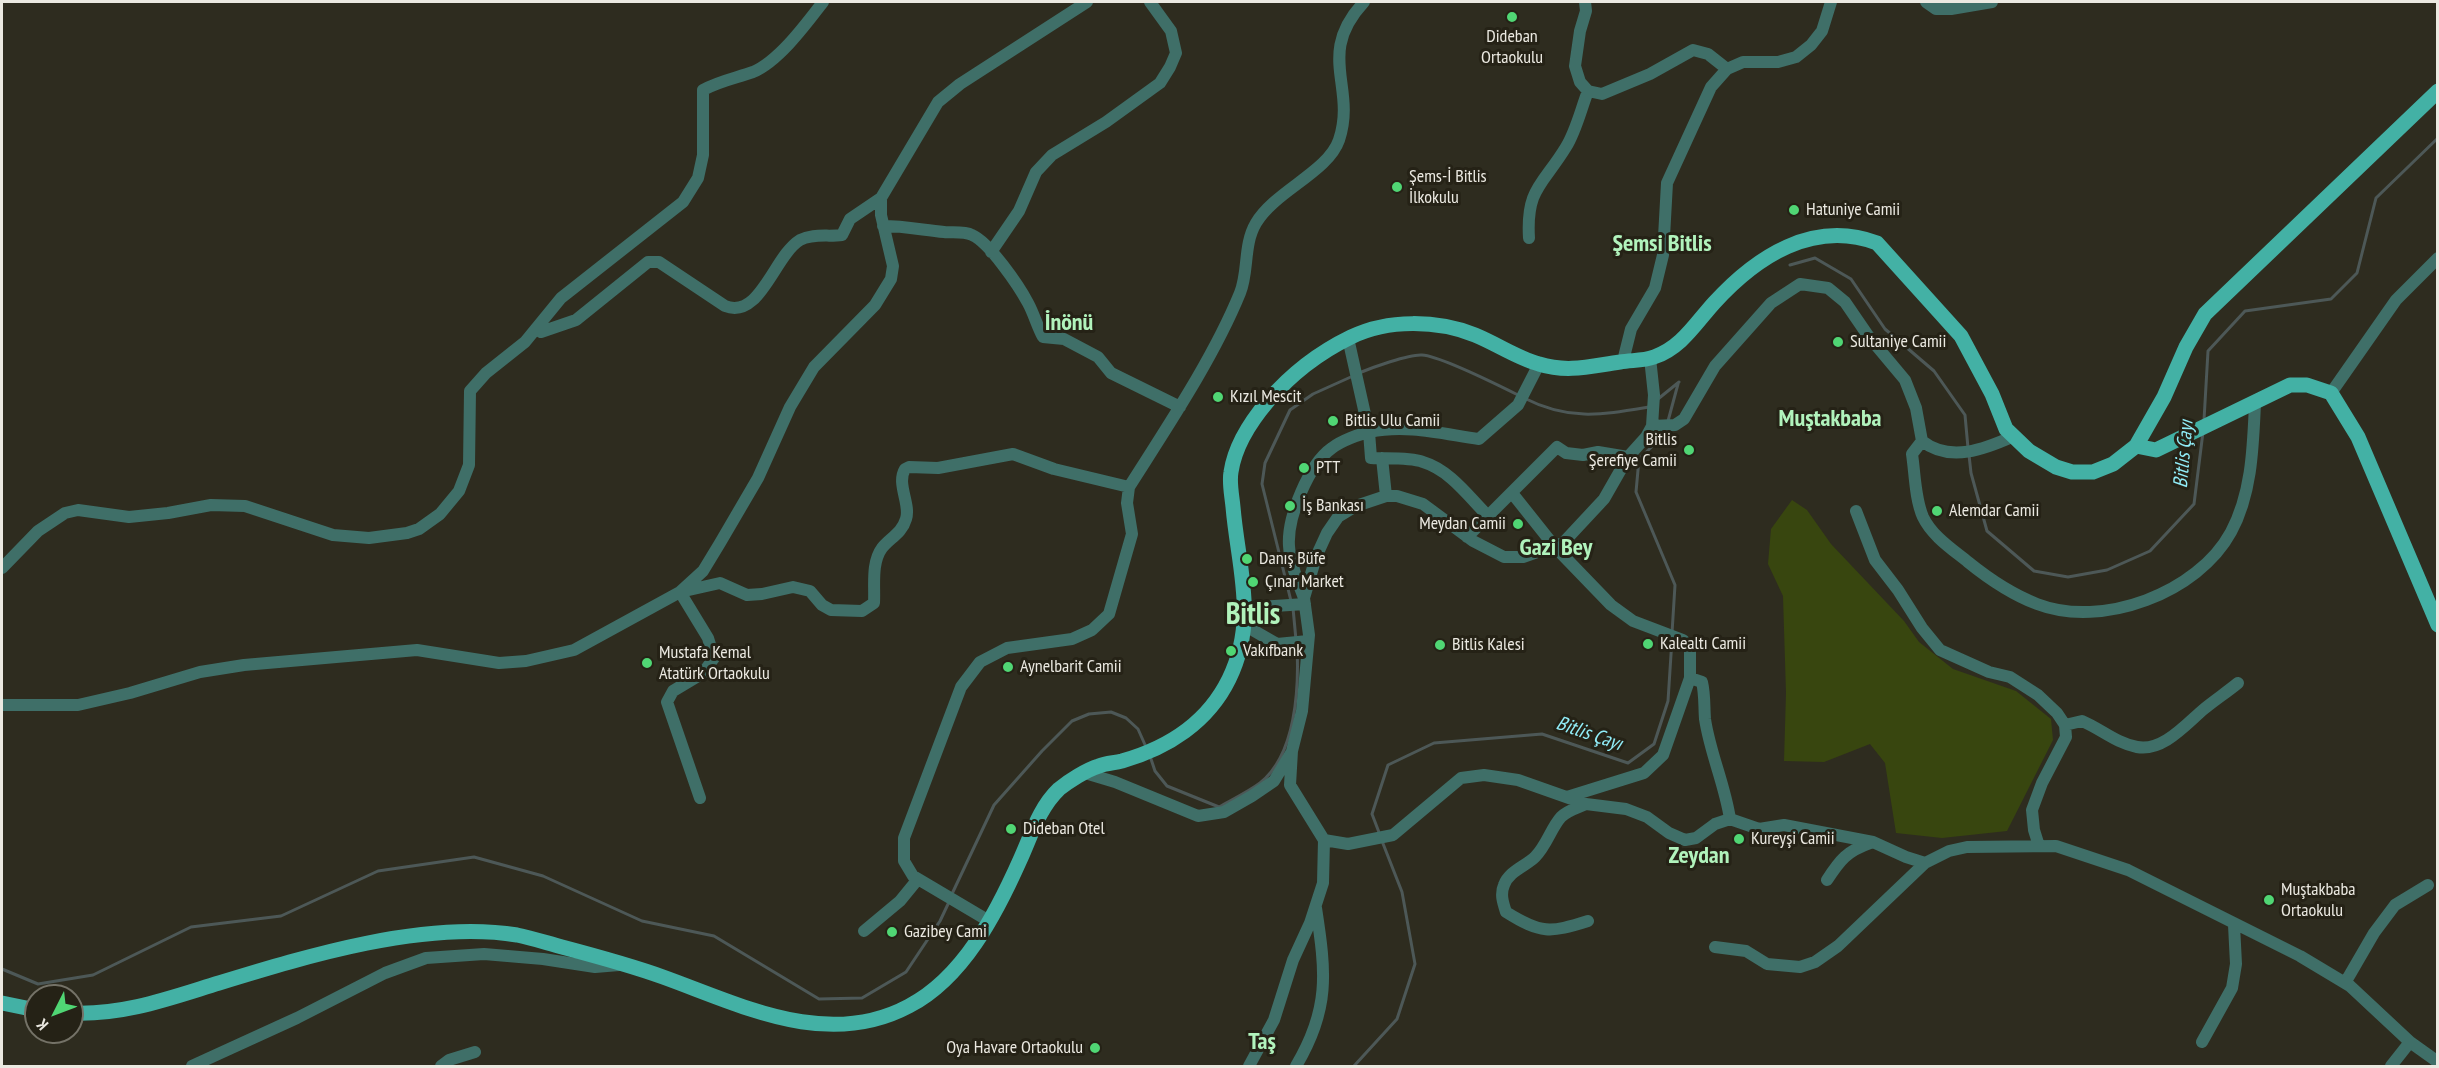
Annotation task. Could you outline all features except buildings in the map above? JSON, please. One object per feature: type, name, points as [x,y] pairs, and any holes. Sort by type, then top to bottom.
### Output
[{"type":"main road","points":[[84,1013],[97,1014],[155,1004],[218,983],[314,956],[383,941],[442,933],[516,935],[626,964],[776,1018],[808,1024],[834,1025],[861,1023],[882,1018],[912,1005],[934,989],[971,949],[1006,891],[1043,808],[1061,788],[1096,766],[1139,755],[1162,746],[1191,727],[1218,698],[1240,654],[1244,626],[1245,587],[1235,535],[1230,476],[1241,441],[1256,415],[1295,371],[1348,338],[1366,330],[1401,325],[1434,324],[1470,333],[1539,364],[1581,370],[1650,358],[1674,348],[1741,276],[1770,254],[1803,239],[1825,235],[1866,238],[1877,243],[1961,336],[1992,394],[2007,429],[2029,451],[2056,467],[2072,472],[2093,472],[2113,464],[2136,446],[2164,397],[2186,346],[2205,314],[2438,91]]},
{"type":"main road","points":[[2136,446],[2156,450],[2174,443],[2239,412],[2290,384],[2307,385],[2331,393],[2358,437],[2438,625]]},
{"type":"main road","points":[[2,1003],[24,1008]]},
{"type":"street","points":[[2,568],[38,531],[65,513],[78,510],[129,517],[211,505],[245,506],[333,535],[369,538],[407,533],[419,529],[440,514],[459,491],[469,465],[470,391],[486,372],[525,342],[561,298],[683,202],[698,178],[702,155],[704,90],[717,82],[755,71],[779,53],[823,2]]},
{"type":"street","points":[[536,329],[542,332],[576,320],[648,262],[654,261],[659,262],[725,306],[735,309],[752,303],[779,263],[799,241],[812,236],[842,235],[850,219],[881,198],[938,102],[960,84],[1087,2]]},
{"type":"street","points":[[991,252],[1019,212],[1036,172],[1052,155],[1106,122],[1160,83],[1176,53],[1171,31],[1150,2]]},
{"type":"street","points":[[988,921],[913,876],[904,861],[904,838],[961,687],[980,662],[1006,648],[1072,639],[1092,630],[1109,614],[1132,534],[1127,503],[1129,488],[1180,407],[1229,318],[1241,290],[1247,247],[1256,223],[1272,203],[1324,162],[1339,141],[1344,109],[1338,63],[1341,38],[1353,13],[1364,2]]},
{"type":"street","points":[[1585,2],[1586,11],[1580,31],[1575,66],[1580,82],[1588,91],[1602,94],[1650,74],[1693,50],[1708,54],[1728,69]]},
{"type":"street","points":[[1623,361],[1631,329],[1654,288],[1663,255],[1667,183],[1711,87],[1728,69],[1743,62],[1778,62],[1796,57],[1812,45],[1822,32],[1831,2]]},
{"type":"street","points":[[1926,2],[1936,9],[1992,2]]},
{"type":"street","points":[[1529,238],[1528,222],[1531,200],[1539,184],[1567,146],[1588,91]]},
{"type":"street","points":[[2,705],[78,705],[211,670],[417,650],[499,663],[526,661],[574,650],[680,592],[703,571],[720,543],[758,477],[790,406],[814,367],[875,304],[891,279],[893,266],[880,215],[881,198]]},
{"type":"street","points":[[883,226],[909,226],[941,232],[971,234],[991,252],[1029,305],[1034,321],[1043,337],[1064,339],[1098,357],[1111,373],[1180,407]]},
{"type":"street","points":[[2331,393],[2396,300],[2438,258]]},
{"type":"street","points":[[1655,426],[1675,425],[1684,419],[1715,366],[1771,303],[1800,284],[1807,284],[1828,288],[1845,302],[1869,337],[1905,380],[1916,408],[1922,441],[1932,449],[1953,452],[1980,451],[2014,436]]},
{"type":"street","points":[[1348,338],[1369,432],[1371,458],[1421,461],[1435,467],[1448,476],[1488,516]]},
{"type":"street","points":[[1303,602],[1316,557],[1327,533],[1338,517],[1356,506],[1386,496],[1397,496],[1423,504],[1467,537],[1504,556],[1522,557],[1563,543],[1604,498],[1628,457],[1655,426],[1650,358]]},
{"type":"street","points":[[1249,1066],[1274,1020],[1293,960],[1316,907],[1323,883],[1324,840],[1290,785],[1292,751],[1302,711],[1306,642],[1303,602],[1288,545],[1292,514],[1306,480],[1331,448],[1369,432],[1409,428],[1479,439],[1518,405],[1539,364]]},
{"type":"street","points":[[1922,441],[1912,454],[1918,497],[1923,517],[1939,539],[1998,586],[2038,605],[2070,612],[2112,609],[2153,599],[2184,583],[2214,554],[2230,534],[2244,505],[2253,445],[2255,403]]},
{"type":"street","points":[[1467,537],[1557,447],[1566,453],[1583,455],[1598,452],[1628,457]]},
{"type":"street","points":[[680,592],[720,583],[747,594],[762,594],[794,587],[810,591],[822,605],[831,610],[862,611],[874,603],[875,562],[882,548],[902,529],[907,517],[902,477],[905,469],[909,467],[938,468],[1013,454],[1054,469],[1129,488]]},
{"type":"street","points":[[1382,458],[1386,496]]},
{"type":"street","points":[[1512,493],[1555,547],[1611,605],[1633,621],[1683,640],[1690,648],[1690,678],[1663,755],[1644,773],[1567,797]]},
{"type":"street","points":[[1856,511],[1875,561],[1940,650],[1989,672],[2010,676],[2038,695],[2057,712],[2065,725],[2066,737],[2042,783],[2032,810],[2034,830],[2039,846]]},
{"type":"street","points":[[680,592],[708,638],[714,658],[703,673],[673,691],[667,702],[700,798]]},
{"type":"street","points":[[1244,608],[1303,602]]},
{"type":"street","points":[[1244,626],[1277,644],[1306,642]]},
{"type":"street","points":[[1690,678],[1702,682],[1706,697],[1705,718],[1730,819]]},
{"type":"street","points":[[2065,725],[2082,721],[2117,741],[2139,747],[2151,746],[2171,737],[2238,683]]},
{"type":"street","points":[[1085,773],[1114,782],[1198,816],[1224,812],[1274,781],[1292,751]]},
{"type":"street","points":[[1324,840],[1348,843],[1366,842],[1393,835],[1461,778],[1484,775],[1518,780],[1586,804],[1626,809],[1647,817],[1669,833],[1685,840],[1696,838],[1715,824],[1730,819],[1759,829],[1784,825],[1873,842],[1906,857],[1925,862]]},
{"type":"street","points":[[1586,804],[1568,811],[1559,819],[1548,841],[1534,858],[1517,869],[1504,884],[1502,899],[1506,912],[1539,929],[1561,930],[1588,921]]},
{"type":"street","points":[[1827,880],[1839,862],[1853,849],[1873,842]]},
{"type":"street","points":[[1715,947],[1746,951],[1767,964],[1800,967],[1815,962],[1838,946],[1925,862],[1949,851],[1967,847],[2056,846],[2128,870],[2300,956],[2345,983],[2410,1042],[2438,1062]]},
{"type":"street","points":[[864,931],[900,901],[918,879]]},
{"type":"street","points":[[2345,983],[2374,933],[2396,905],[2428,885]]},
{"type":"street","points":[[1296,1066],[1311,1041],[1321,1013],[1324,959],[1316,907]]},
{"type":"street","points":[[2202,1042],[2232,988],[2236,964],[2234,925]]},
{"type":"street","points":[[192,1066],[297,1018],[385,973],[426,958],[484,954],[543,959],[595,967],[626,964]]},
{"type":"street","points":[[2391,1066],[2410,1042]]},
{"type":"street","points":[[441,1066],[448,1060],[475,1052]]},
{"type":"green space","points":[[1792,500],[1807,510],[1831,544],[1904,621],[1919,642],[1953,669],[2016,691],[2051,719],[2053,740],[2007,831],[1942,838],[1896,833],[1885,763],[1870,744],[1824,762],[1784,761],[1786,693],[1783,596],[1768,564],[1771,529]]},
{"type":"waterway","name":"Bitlis Çayı","points":[[2204,420],[2208,351],[2245,311],[2331,299],[2357,273],[2376,198],[2438,138]]},
{"type":"waterway","name":"Bitlis Çayı","points":[[1790,265],[1815,258],[1851,279],[1885,329],[1934,371],[1965,415],[1968,448]]},
{"type":"waterway","points":[[1359,373],[1400,359],[1422,355],[1455,366],[1518,395]]},
{"type":"waterway","points":[[1291,601],[1262,484],[1265,463],[1290,410],[1313,394],[1353,376]]},
{"type":"waterway","points":[[1658,399],[1679,382]]},
{"type":"waterway","name":"Bitlis Çayı","points":[[1668,421],[1678,384]]},
{"type":"waterway","points":[[1524,398],[1540,405],[1571,413],[1600,414],[1649,407]]},
{"type":"waterway","name":"Bitlis Çayı","points":[[1665,430],[1664,435],[1639,459],[1636,492],[1675,585],[1672,633]]},
{"type":"waterway","name":"Bitlis Çayı","points":[[1969,455],[1971,473],[1987,531],[2034,571],[2068,577],[2107,570],[2150,551],[2194,504],[2203,432]]},
{"type":"waterway","points":[[1293,608],[1296,640]]},
{"type":"waterway","name":"Bitlis Çayı","points":[[1380,835],[1372,814],[1388,765],[1434,743],[1542,734],[1628,763],[1654,744],[1668,701],[1672,639]]},
{"type":"waterway","points":[[1150,756],[1155,771],[1167,786],[1219,807],[1260,783],[1272,771],[1281,756],[1293,720],[1296,701],[1297,647]]},
{"type":"waterway","points":[[951,896],[994,805],[1072,721],[1089,714],[1111,712],[1126,718],[1138,729],[1146,747]]},
{"type":"waterway","name":"Bitlis Çayı","points":[[1354,1066],[1397,1019],[1415,964],[1402,892],[1382,841]]},
{"type":"waterway","points":[[2,969],[38,984],[93,975],[191,927],[281,916],[378,871],[474,857],[543,876],[642,921],[714,936],[819,999],[862,998],[906,972],[940,921],[949,902]]},
{"type":"place","name":"Dideban Ortaokulu","points":[[1512,17]]},
{"type":"place","name":"Şems-İ Bitlis İlkokulu","points":[[1397,187]]},
{"type":"place","name":"Hatuniye Camii","points":[[1794,210]]},
{"type":"place","name":"Sultaniye Camii","points":[[1838,342]]},
{"type":"place","name":"Kızıl Mescit","points":[[1218,397]]},
{"type":"place","name":"Bitlis Ulu Camii","points":[[1333,421]]},
{"type":"place","name":"Bitlis Şerefiye Camii","points":[[1689,450]]},
{"type":"place","name":"PTT","points":[[1304,468]]},
{"type":"place","name":"İş Bankası","points":[[1290,506]]},
{"type":"place","name":"Alemdar Camii","points":[[1937,511]]},
{"type":"place","name":"Meydan Camii","points":[[1518,524]]},
{"type":"place","name":"Danış Büfe","points":[[1247,559]]},
{"type":"place","name":"Çınar Market","points":[[1253,582]]},
{"type":"place","name":"Kalealtı Camii","points":[[1648,644]]},
{"type":"place","name":"Bitlis Kalesi","points":[[1440,645]]},
{"type":"place","name":"Vakıfbank","points":[[1231,651]]},
{"type":"place","name":"Mustafa Kemal Atatürk Ortaokulu","points":[[647,663]]},
{"type":"place","name":"Aynelbarit Camii","points":[[1008,667]]},
{"type":"place","name":"Dideban Otel","points":[[1011,829]]},
{"type":"place","name":"Kureyşi Camii","points":[[1739,839]]},
{"type":"place","name":"Muştakbaba Ortaokulu","points":[[2269,900]]},
{"type":"place","name":"Gazibey Cami","points":[[892,932]]},
{"type":"place","name":"Oya Havare Ortaokulu","points":[[1095,1048]]},
{"type":"district","name":"Şemsi Bitlis","points":[[1662,244]]},
{"type":"district","name":"İnönü","points":[[1069,323]]},
{"type":"district","name":"Muştakbaba","points":[[1830,419]]},
{"type":"district","name":"Gazi Bey","points":[[1556,548]]},
{"type":"district","name":"Bitlis","points":[[1253,615]]},
{"type":"district","name":"Zeydan","points":[[1699,856]]},
{"type":"district","name":"Taş","points":[[1262,1042]]}]
